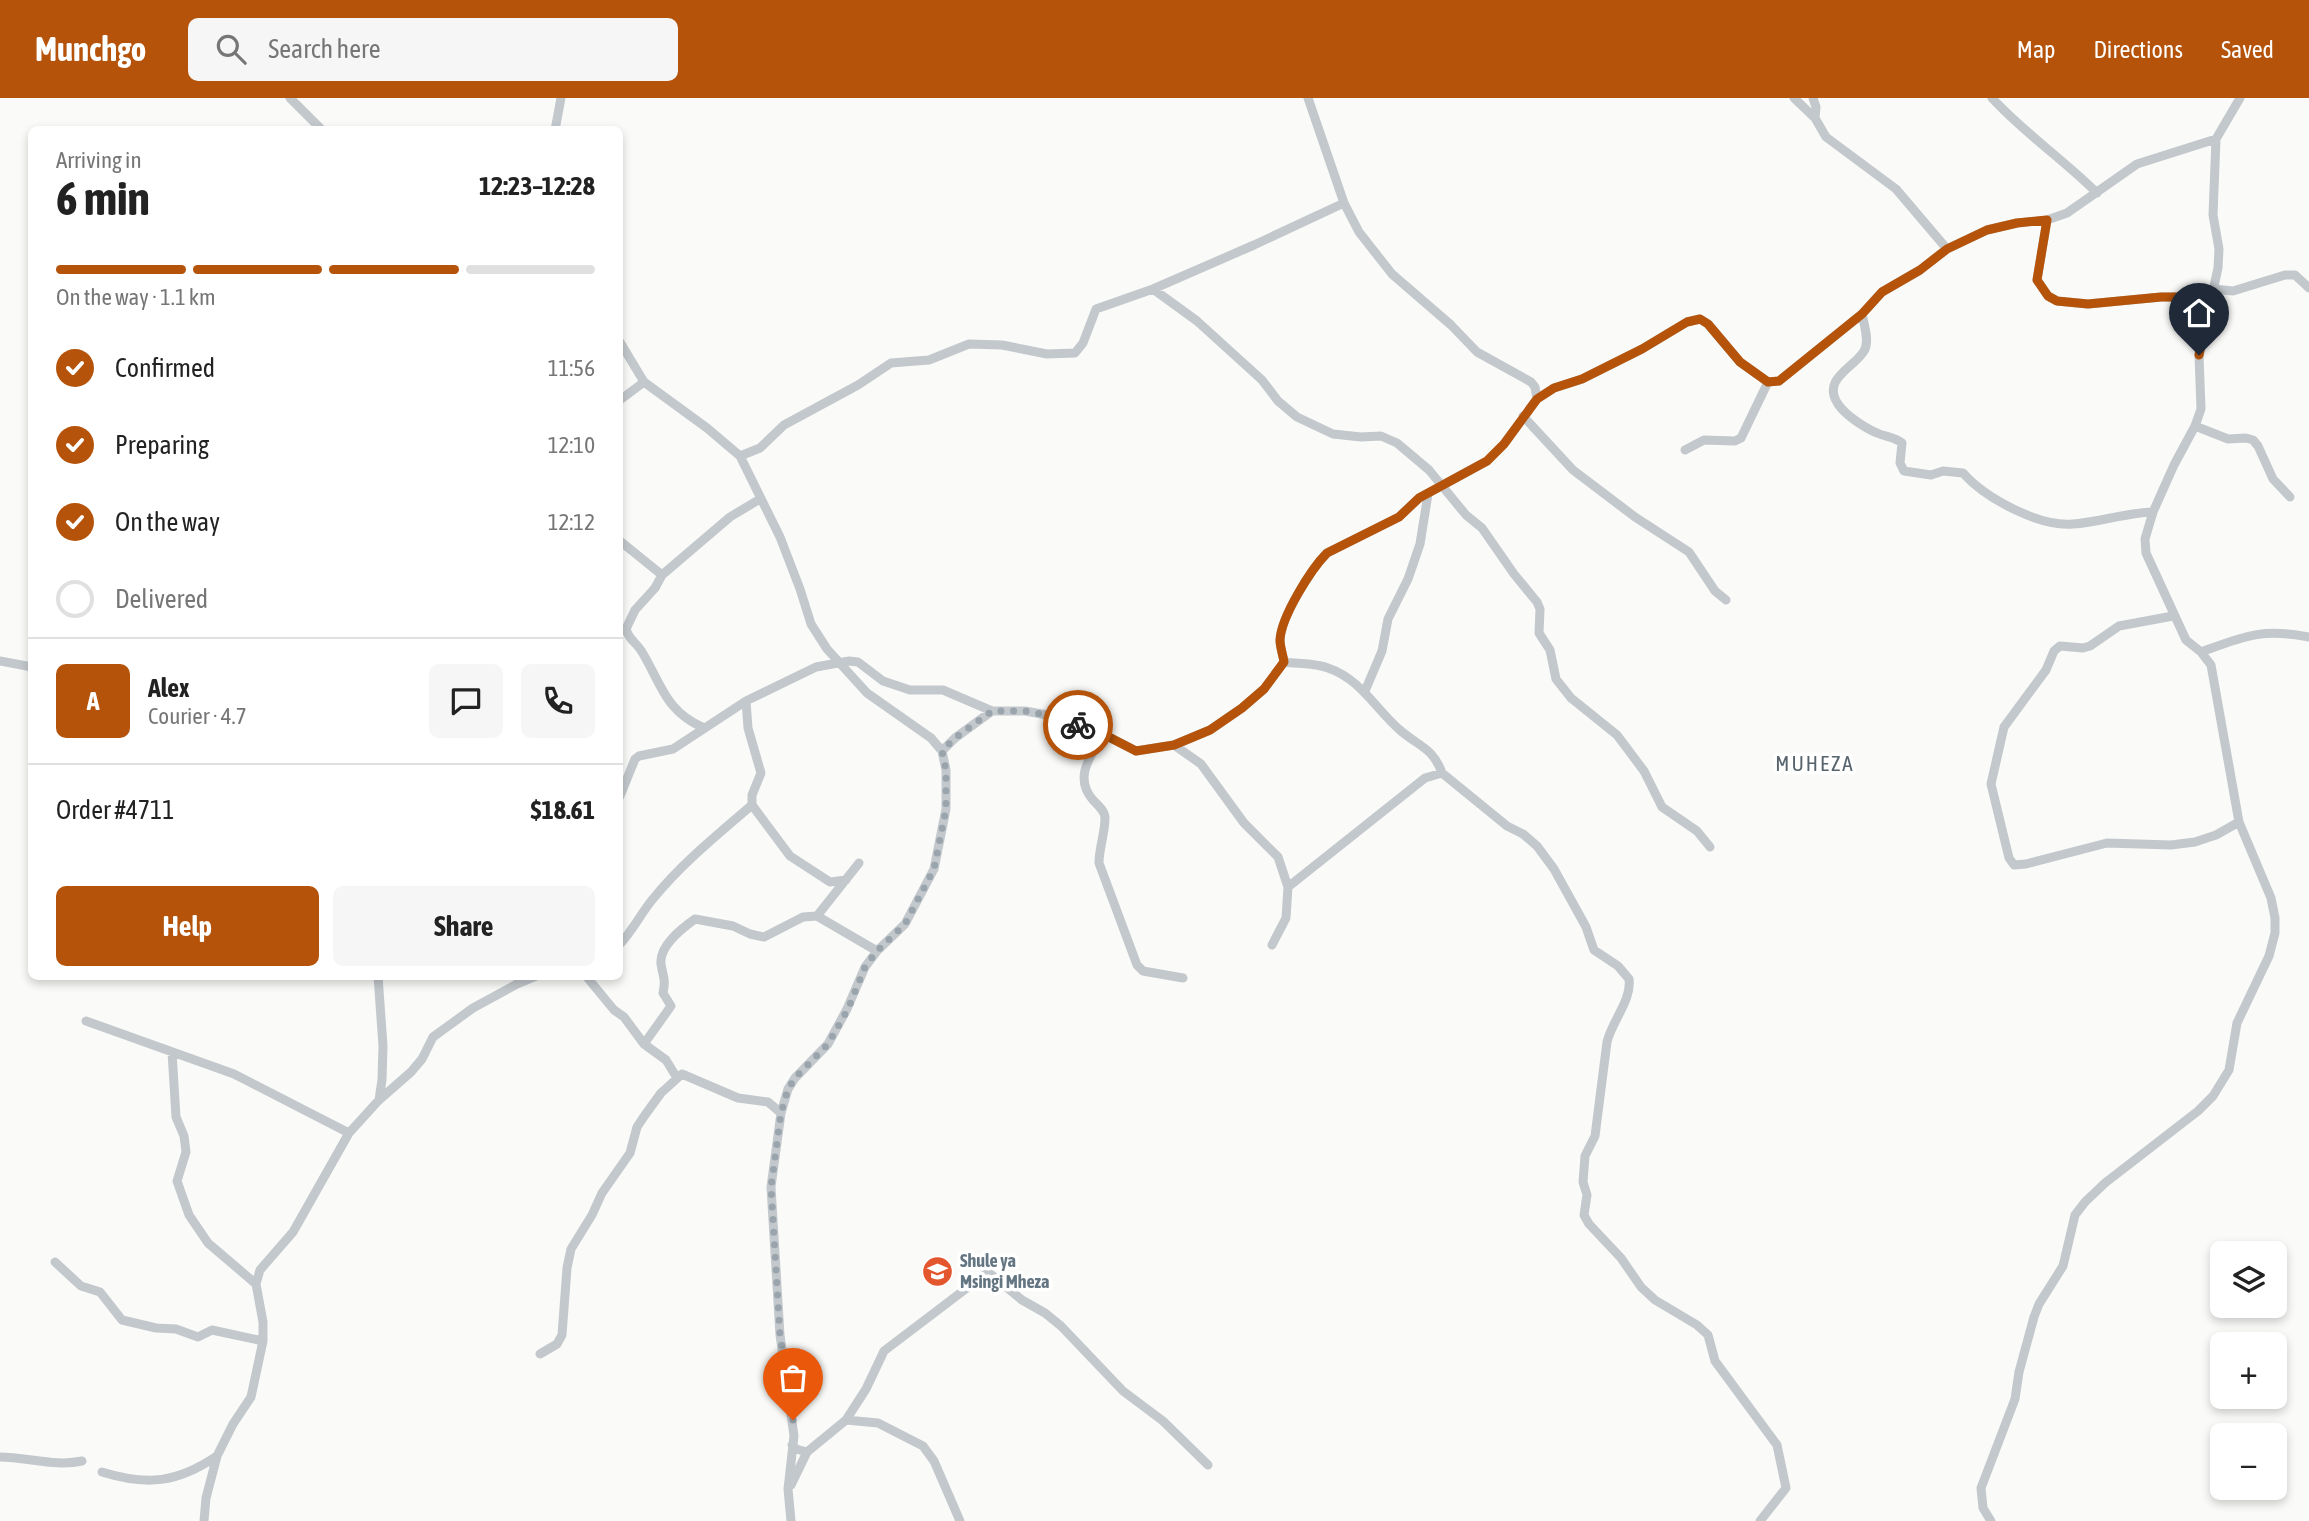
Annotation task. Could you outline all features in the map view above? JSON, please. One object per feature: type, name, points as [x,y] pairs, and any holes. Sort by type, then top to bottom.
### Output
[{"type":"street","points":[[290,98],[317,126]]},
{"type":"street","points":[[556,126],[561,98]]},
{"type":"street","points":[[1308,98],[1344,203],[1359,232],[1392,274],[1451,325],[1477,352],[1531,382],[1535,387],[1537,399]]},
{"type":"street","points":[[1794,98],[1815,118],[1826,137],[1896,189],[1947,249]]},
{"type":"street","points":[[1813,98],[1815,118]]},
{"type":"street","points":[[1992,98],[2012,120],[2074,170],[2097,193]]},
{"type":"street","points":[[1991,1521],[1983,1508],[1981,1488],[2015,1399],[2019,1372],[2034,1317],[2063,1266],[2075,1215],[2105,1183],[2198,1111],[2213,1096],[2230,1070],[2237,1023],[2269,956],[2275,933],[2271,898],[2239,822],[2215,677],[2211,665],[2201,652],[2186,640],[2173,615],[2164,589],[2146,553],[2145,539],[2152,512],[2195,426],[2203,397],[2200,346],[2213,293],[2219,249],[2213,215],[2216,139],[2240,98]]},
{"type":"street","points":[[623,789],[635,759],[639,756],[673,749],[689,741],[746,701],[816,667],[840,662],[858,662],[883,681],[910,690],[943,690],[992,711],[1025,711],[1053,716],[1103,734],[1136,751],[1174,745],[1210,730],[1264,689],[1284,662],[1280,640],[1284,621],[1318,562],[1327,553],[1399,517],[1419,498],[1487,461],[1504,444],[1537,399],[1554,388],[1582,379],[1642,349],[1687,322],[1700,319],[1708,324],[1740,362],[1768,382],[1779,381],[1862,314],[1882,292],[1920,270],[1947,249],[1987,230],[2067,214],[2137,164],[2216,139]]},
{"type":"street","points":[[740,456],[760,448],[784,425],[858,385],[891,363],[929,360],[969,344],[1002,345],[1047,354],[1075,353],[1083,343],[1096,309],[1153,289],[1344,203]]},
{"type":"street","points":[[2047,220],[2037,280],[2048,296],[2057,301],[2088,304],[2233,291],[2285,275],[2295,275],[2309,288]]},
{"type":"street","points":[[1153,289],[1197,321],[1253,371],[1278,401],[1297,417],[1333,434],[1381,436],[1397,443],[1416,457],[1466,515],[1482,528],[1537,602],[1540,609],[1539,633],[1550,650],[1556,679],[1571,698],[1617,735],[1644,771],[1662,807],[1697,831],[1710,848]]},
{"type":"street","points":[[1862,314],[1866,343],[1864,351],[1842,373],[1833,390],[1838,404],[1856,420],[1877,433],[1900,440],[1900,463],[1904,471],[1931,475],[1943,471],[1963,473],[1970,481],[2022,514],[2045,521],[2071,524],[2152,512]]},
{"type":"street","points":[[623,347],[644,382],[740,456],[780,537],[811,624],[827,649],[867,693],[922,729],[942,751],[946,770],[946,809],[934,869],[905,924],[877,951],[865,967],[848,1009],[828,1044],[788,1089],[781,1113],[771,1187],[780,1335],[794,1436],[788,1489],[791,1521]]},
{"type":"street","points":[[623,398],[644,382]]},
{"type":"street","points":[[1685,450],[1704,440],[1735,441],[1741,438],[1768,382]]},
{"type":"street","points":[[1523,416],[1573,470],[1635,517],[1689,552],[1715,591],[1726,600]]},
{"type":"street","points":[[2195,426],[2228,439],[2253,440],[2273,480],[2290,497]]},
{"type":"street","points":[[1365,691],[1382,651],[1388,619],[1408,579],[1420,544],[1428,494]]},
{"type":"street","points":[[704,728],[692,723],[672,708],[640,649],[627,635],[627,624],[635,610],[655,589],[662,575],[730,517],[760,499]]},
{"type":"street","points":[[623,543],[662,575]]},
{"type":"street","points":[[2173,615],[2119,625],[2082,648],[2060,646],[2054,651],[2046,670],[2004,727],[1991,784],[2009,858],[2014,865],[2026,864],[2107,843],[2171,845],[2195,842],[2216,835],[2239,822]]},
{"type":"street","points":[[2201,652],[2264,632],[2309,637]]},
{"type":"street","points":[[0,661],[28,666]]},
{"type":"street","points":[[1284,662],[1327,667],[1350,680],[1365,691],[1401,731],[1427,748],[1438,763],[1441,773],[1507,826],[1523,834],[1537,846],[1554,869],[1586,927],[1594,950],[1618,965],[1629,979],[1629,992],[1610,1029],[1595,1136],[1585,1156],[1583,1182],[1587,1195],[1584,1215],[1621,1258],[1641,1287],[1656,1300],[1698,1325],[1708,1335],[1715,1361],[1777,1445],[1786,1488],[1760,1521]]},
{"type":"street","points":[[746,701],[748,728],[761,773],[752,795],[752,805],[790,856],[830,882],[846,880]]},
{"type":"street","points":[[942,751],[992,711]]},
{"type":"street","points":[[1103,734],[1085,765],[1084,783],[1088,794],[1105,817],[1099,863],[1137,965],[1143,971],[1183,978]]},
{"type":"street","points":[[1174,745],[1201,764],[1235,813],[1278,857],[1288,887],[1286,918],[1272,945]]},
{"type":"street","points":[[1288,887],[1425,778],[1441,773]]},
{"type":"street","points":[[623,941],[636,927],[650,902],[685,863],[752,805]]},
{"type":"street","points":[[817,916],[859,863]]},
{"type":"street","points":[[644,1045],[671,1006],[663,993],[666,979],[661,967],[662,954],[671,940],[699,919],[733,926],[764,937],[803,917],[817,916],[877,951]]},
{"type":"street","points":[[378,980],[383,1046],[379,1100]]},
{"type":"street","points":[[204,1521],[206,1498],[217,1456],[233,1424],[251,1397],[263,1341],[263,1322],[256,1284],[260,1270],[293,1232],[349,1133],[379,1100],[411,1072],[422,1059],[433,1037],[519,980]]},
{"type":"street","points":[[589,980],[614,1010],[624,1017],[644,1045],[666,1060],[676,1072],[677,1078]]},
{"type":"street","points":[[86,1021],[234,1074],[349,1133]]},
{"type":"street","points":[[172,1052],[176,1117],[184,1136],[186,1152],[177,1181],[189,1215],[208,1243],[256,1284]]},
{"type":"street","points":[[540,1354],[551,1349],[562,1335],[570,1249],[592,1215],[602,1193],[630,1153],[637,1127],[677,1078],[682,1074],[688,1075],[738,1098],[768,1102],[781,1113]]},
{"type":"street","points":[[55,1262],[81,1286],[100,1292],[122,1320],[156,1328],[176,1329],[198,1337],[212,1330],[263,1341]]},
{"type":"street","points":[[788,1489],[807,1452],[846,1420],[866,1389],[884,1351],[988,1272],[1022,1300],[1045,1312],[1061,1326],[1123,1391],[1163,1421],[1208,1465]]},
{"type":"street","points":[[846,1420],[878,1423],[923,1446],[934,1461],[960,1521]]},
{"type":"street","points":[[792,1445],[807,1452]]},
{"type":"street","points":[[102,1472],[132,1481],[160,1481],[189,1471],[217,1456]]},
{"type":"street","points":[[0,1458],[19,1457],[69,1464],[82,1461]]},
{"type":"way so far","points":[[793,1420],[780,1335],[771,1187],[781,1113],[788,1089],[828,1044],[848,1009],[865,967],[877,951],[905,924],[934,869],[946,809],[946,770],[942,751],[992,711],[1025,711],[1053,716],[1078,725]]},
{"type":"place","name":"Shule ya Msingi Mheza","points":[[937,1271]]},
{"type":"district","name":"MUHEZA","points":[[1815,764]]},
{"type":"route","points":[[1078,725],[1136,751],[1174,745],[1210,730],[1242,708],[1275,677],[1284,662],[1280,640],[1284,621],[1318,562],[1327,553],[1399,517],[1419,498],[1487,461],[1504,444],[1537,399],[1554,388],[1582,379],[1642,349],[1687,322],[1700,319],[1708,324],[1740,362],[1768,382],[1779,381],[1862,314],[1882,292],[1920,270],[1947,249],[1987,230],[2047,220],[2037,280],[2048,296],[2057,301],[2088,304],[2161,297],[2211,297],[2199,355]]}]
